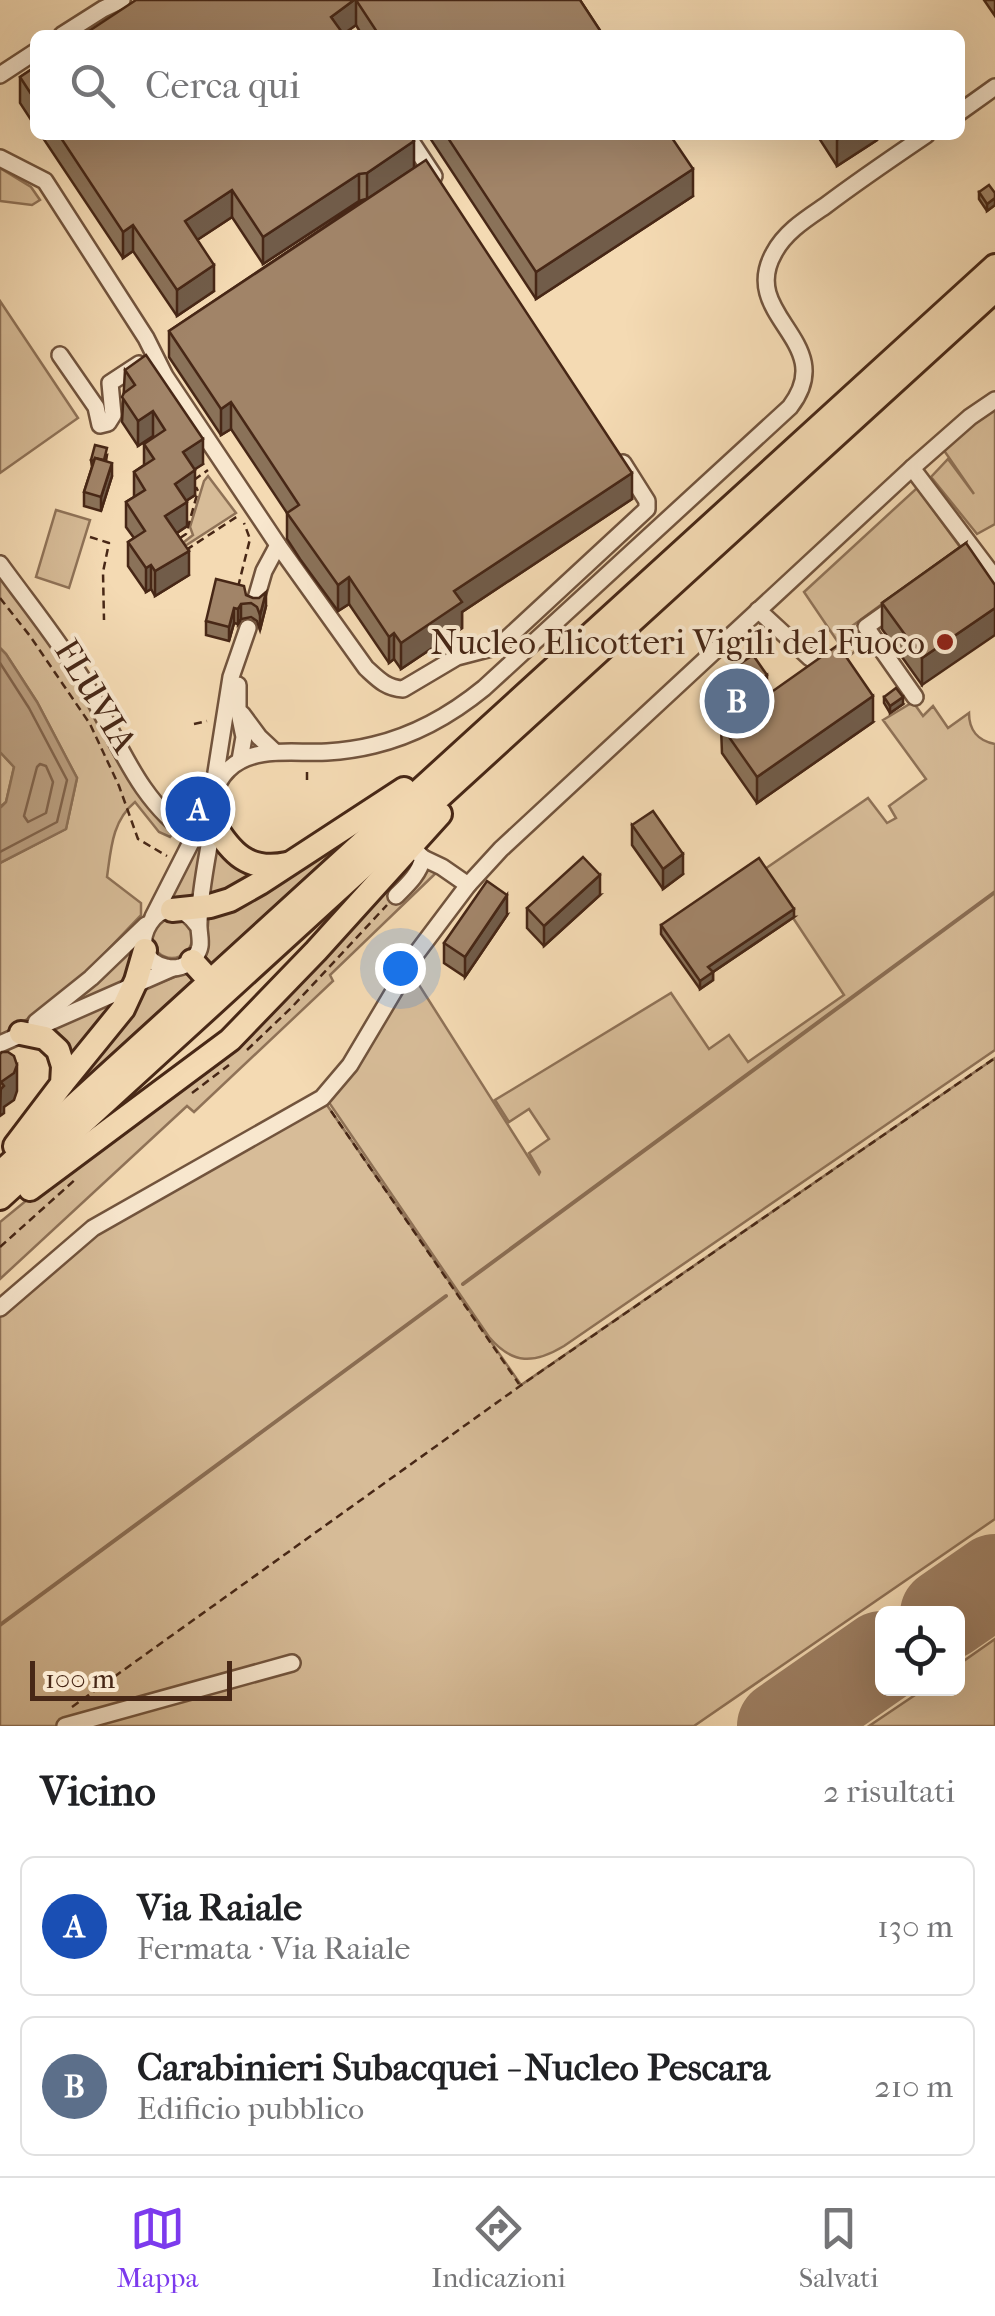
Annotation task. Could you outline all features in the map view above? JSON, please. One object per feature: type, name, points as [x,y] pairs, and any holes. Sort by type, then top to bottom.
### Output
[{"type":"highway","points":[[4,1170],[995,266]]},
{"type":"highway","points":[[0,1198],[995,290]]},
{"type":"highway","points":[[0,1214],[230,1040],[241,1012],[417,852],[445,808],[520,737],[535,710]]},
{"type":"highway","points":[[158,917],[200,916],[290,864],[405,788],[426,784]]},
{"type":"highway","points":[[212,813],[228,846],[245,860],[267,867],[290,864]]},
{"type":"highway","points":[[4,1170],[16,1143],[123,1009],[146,950]]},
{"type":"highway","points":[[10,1039],[38,1035],[52,1043],[62,1057],[62,1084]]},
{"type":"street","points":[[70,30],[122,0]]},
{"type":"street","points":[[0,75],[30,55]]},
{"type":"street","points":[[965,108],[995,87]]},
{"type":"street","points":[[410,140],[440,185]]},
{"type":"street","points":[[189,967],[156,963],[144,941],[193,837],[212,813],[221,778],[240,760],[275,752],[325,752],[406,736],[448,715],[484,688],[790,408],[801,389],[805,364],[767,293],[767,272],[774,252],[802,223],[919,140]]},
{"type":"street","points":[[0,158],[45,182],[154,352],[165,376],[278,545],[366,668],[382,684],[403,689],[457,657],[499,646],[648,509],[647,500],[615,451]]},
{"type":"street","points":[[60,356],[96,407],[100,424],[108,423],[112,415],[110,383],[168,340]]},
{"type":"street","points":[[0,1308],[93,1228],[322,1098],[350,1065],[416,954],[500,849],[912,468],[970,416],[995,400]]},
{"type":"street","points":[[912,468],[995,578]]},
{"type":"street","points":[[255,602],[264,571],[278,545]]},
{"type":"street","points":[[958,561],[974,550]]},
{"type":"street","points":[[0,564],[86,684],[140,782],[166,817],[193,837]]},
{"type":"street","points":[[912,594],[866,627],[915,697]]},
{"type":"street","points":[[758,610],[810,658]]},
{"type":"street","points":[[10,1039],[189,967],[201,944],[200,916],[230,678],[248,628]]},
{"type":"street","points":[[240,653],[238,708],[244,736],[240,760]]},
{"type":"street","points":[[238,708],[275,752]]},
{"type":"street","points":[[225,722],[231,746],[240,760]]},
{"type":"street","points":[[417,852],[468,885]]},
{"type":"street","points":[[396,896],[421,867],[417,852]]},
{"type":"street","points":[[10,1039],[91,978],[158,917]]},
{"type":"street","points":[[63,1721],[292,1662]]},
{"type":"path","points":[[176,541],[186,534],[198,491],[190,482],[213,466]]},
{"type":"path","points":[[183,552],[242,514],[250,539],[236,594]]},
{"type":"path","points":[[90,537],[108,543],[103,572],[104,620]]},
{"type":"path","name":"FLUVIA","points":[[0,598],[90,724],[120,786],[138,839],[180,864]]},
{"type":"path","points":[[308,760],[308,780]]},
{"type":"path","points":[[63,1721],[520,1386],[995,1058]]},
{"type":"path","points":[[322,1098],[520,1386]]},
{"type":"shaded area","points":[[0,168],[31,187],[40,200],[32,205],[0,201]]},
{"type":"shaded area","points":[[0,301],[78,418],[0,473]]},
{"type":"shaded area","points":[[995,404],[995,524],[977,534],[931,477],[948,459],[974,494],[943,449]]},
{"type":"shaded area","points":[[208,476],[236,513],[185,546],[184,542],[193,535],[190,527]]},
{"type":"shaded area","points":[[917,488],[960,547],[852,626],[864,644],[848,657],[804,592]]},
{"type":"shaded area","points":[[56,510],[90,520],[69,588],[36,577]]},
{"type":"shaded area","points":[[0,572],[74,676],[120,758],[173,833],[170,837],[159,832],[135,802],[127,810],[114,836],[107,877],[141,903],[141,915],[75,984],[0,1036],[0,863],[66,829],[77,778],[37,702],[0,648]]},
{"type":"shaded area","points":[[913,702],[923,716],[933,706],[948,728],[969,713],[976,734],[995,744],[995,1050],[564,1346],[533,1358],[507,1353],[489,1337],[328,1101],[409,969],[539,1174],[529,1153],[549,1139],[529,1109],[509,1122],[495,1100],[671,993],[709,1049],[729,1035],[748,1062],[844,995],[762,871],[868,798],[887,823],[896,818],[889,806],[926,779],[883,720]]},
{"type":"shaded area","points":[[0,752],[14,767],[6,802],[0,807]]},
{"type":"shaded area","points":[[206,825],[193,900],[164,903]]},
{"type":"shaded area","points":[[349,838],[211,964],[205,959],[209,914]]},
{"type":"shaded area","points":[[215,839],[270,872],[209,901]]},
{"type":"shaded area","points":[[406,861],[416,868],[437,872],[330,975],[333,981],[194,1112],[187,1106],[0,1279],[0,1222],[210,1067]]},
{"type":"shaded area","points":[[172,918],[186,924],[192,938],[186,952],[172,958],[158,952],[152,938],[158,924]]},
{"type":"shaded area","points":[[137,937],[127,982],[56,1013]]},
{"type":"shaded area","points":[[184,973],[195,978],[48,1112],[137,992]]},
{"type":"shaded area","points":[[123,998],[69,1067],[42,1031]]},
{"type":"shaded area","points":[[995,1058],[995,1519],[694,1726],[0,1726],[0,1308],[93,1228],[322,1098],[521,1385]]},
{"type":"shaded area","points":[[995,1639],[995,1726],[869,1726],[914,1696],[965,1696],[965,1660]]},
{"type":"water","points":[[0,648],[37,702],[77,778],[66,829],[0,863],[0,808],[6,802],[14,767],[0,752]]},
{"type":"building","points":[[136,0],[354,0],[331,17],[340,30],[91,30]]},
{"type":"building","points":[[356,0],[580,0],[600,30],[376,30]]},
{"type":"building","points":[[30,70],[30,92],[20,77]]},
{"type":"building","points":[[62,140],[414,141],[263,237],[232,190],[185,221],[214,265],[177,290],[133,225],[123,232]]},
{"type":"building","points":[[449,140],[673,140],[693,169],[536,272]]},
{"type":"building","points":[[426,160],[632,473],[454,591],[462,602],[401,643],[394,633],[389,637],[349,577],[338,585],[287,513],[299,505],[231,402],[221,409],[169,331]]},
{"type":"building","points":[[989,185],[995,198],[987,204],[979,192]]},
{"type":"building","points":[[146,355],[203,439],[183,452],[195,470],[175,484],[187,502],[165,516],[189,551],[155,571],[151,565],[146,568],[128,542],[145,531],[126,502],[145,490],[134,472],[154,459],[144,444],[165,430],[153,411],[138,421],[122,397],[135,385],[125,370]]},
{"type":"building","points":[[95,445],[107,448],[104,460],[91,460]]},
{"type":"building","points":[[95,458],[112,463],[101,497],[84,492]]},
{"type":"building","points":[[966,543],[995,585],[995,608],[922,658],[882,603]]},
{"type":"building","points":[[216,579],[244,586],[246,595],[253,598],[266,592],[260,615],[251,603],[241,604],[234,608],[229,627],[206,621]]},
{"type":"building","points":[[838,645],[873,696],[757,777],[722,727]]},
{"type":"building","points":[[753,655],[767,675],[721,707],[707,686]]},
{"type":"building","points":[[896,688],[903,697],[890,706],[884,697]]},
{"type":"building","points":[[653,811],[683,854],[663,869],[632,825]]},
{"type":"building","points":[[583,857],[600,875],[544,926],[527,908]]},
{"type":"building","points":[[759,858],[794,909],[708,967],[713,972],[700,981],[661,925]]},
{"type":"building","points":[[487,881],[507,895],[465,957],[444,943]]},
{"type":"building","points":[[0,1054],[14,1056],[17,1065],[14,1073],[1,1082],[4,1086],[0,1090]]},
{"type":"waterway","points":[[463,1284],[995,892]]},
{"type":"waterway","points":[[0,1625],[446,1296]]},
{"type":"runway","points":[[958,1606],[995,1580]]},
{"type":"runway","points":[[783,1726],[875,1662]]},
{"type":"place","name":"Nucleo Elicotteri Vigili del Fuoco","points":[[945,642]]},
{"type":"place","name":"Carabinieri Subacquei - Nucleo Pescara","points":[[737,701]]},
{"type":"place","name":"Via Raiale","points":[[198,809]]}]
